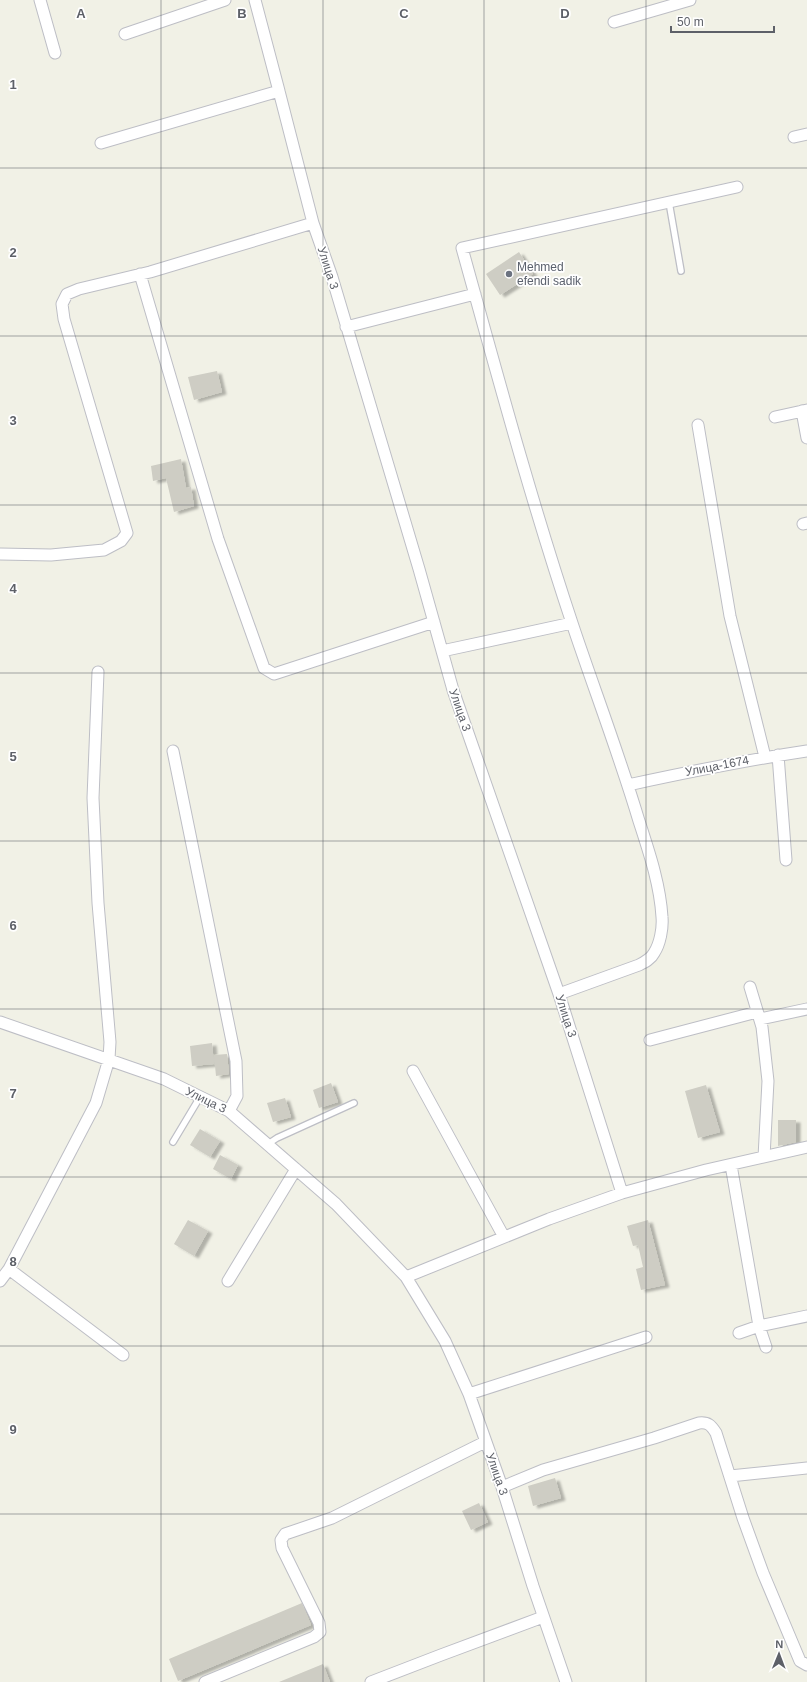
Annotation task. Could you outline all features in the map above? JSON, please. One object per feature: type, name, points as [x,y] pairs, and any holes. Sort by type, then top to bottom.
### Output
[{"type":"street","points":[[40,0],[55,53]]},
{"type":"street","points":[[125,34],[225,0]]},
{"type":"street","name":"Улица 3","points":[[255,0],[313,223],[332,277],[453,690],[559,994],[622,1193]]},
{"type":"street","points":[[614,22],[690,0]]},
{"type":"street","points":[[101,143],[279,91]]},
{"type":"street","points":[[794,137],[807,134]]},
{"type":"street","points":[[559,994],[639,965],[647,960],[654,953],[658,944],[663,919],[658,889],[628,785],[572,623],[505,403],[462,248],[737,186]]},
{"type":"street","points":[[0,554],[51,555],[104,550],[121,541],[127,533],[64,319],[62,304],[67,294],[79,289],[140,274],[313,223]]},
{"type":"street","points":[[140,274],[218,539],[264,668],[274,674],[434,622]]},
{"type":"street","points":[[346,327],[475,294]]},
{"type":"street","points":[[775,417],[805,411],[807,438]]},
{"type":"street","points":[[698,425],[729,610],[765,757]]},
{"type":"street","points":[[442,651],[572,623]]},
{"type":"street","points":[[0,1281],[9,1269],[96,1103],[109,1060],[110,1042],[98,903],[93,798],[98,672]]},
{"type":"street","points":[[173,751],[236,1061],[237,1096],[229,1111]]},
{"type":"street","name":"Улица-1674","points":[[628,785],[694,770],[807,751]]},
{"type":"street","points":[[778,756],[786,860]]},
{"type":"street","points":[[750,987],[762,1027],[768,1081],[764,1157]]},
{"type":"street","points":[[650,1040],[758,1015],[807,1009]]},
{"type":"street","name":"Улица 3","points":[[0,1022],[164,1079],[229,1111],[336,1204],[406,1277],[445,1341],[469,1394],[502,1487],[543,1617],[566,1682]]},
{"type":"street","points":[[413,1071],[504,1237]]},
{"type":"street","points":[[406,1277],[504,1237],[622,1193],[706,1170],[807,1147]]},
{"type":"street","points":[[730,1165],[759,1326],[766,1347]]},
{"type":"street","points":[[228,1281],[296,1169]]},
{"type":"street","points":[[9,1269],[123,1355]]},
{"type":"street","points":[[739,1333],[759,1326],[807,1316]]},
{"type":"street","points":[[469,1394],[646,1338]]},
{"type":"street","points":[[502,1487],[543,1470],[705,1422],[713,1428],[743,1518],[766,1580],[800,1661],[807,1665]]},
{"type":"street","points":[[205,1682],[314,1637],[320,1632],[319,1623],[282,1548],[281,1540],[285,1534],[332,1518],[485,1442]]},
{"type":"street","points":[[730,1476],[807,1468]]},
{"type":"street","points":[[371,1682],[543,1617]]},
{"type":"lane","points":[[669,202],[681,271]]},
{"type":"lane","points":[[173,1142],[200,1097]]},
{"type":"lane","points":[[268,1144],[277,1138],[354,1103]]},
{"type":"building","name":"Mehmed efendi sadik","points":[[519,252],[533,274],[500,295],[486,274]]},
{"type":"building","points":[[217,371],[222,392],[194,400],[188,377]]},
{"type":"building","points":[[181,459],[186,488],[191,487],[194,506],[174,512],[166,478],[153,481],[151,466]]},
{"type":"building","points":[[212,1043],[214,1064],[192,1066],[190,1046]]},
{"type":"building","points":[[227,1054],[229,1074],[216,1076],[214,1055]]},
{"type":"building","points":[[331,1083],[338,1102],[319,1108],[313,1090]]},
{"type":"building","points":[[706,1085],[720,1132],[698,1138],[685,1091]]},
{"type":"building","points":[[285,1098],[291,1117],[273,1122],[267,1103]]},
{"type":"building","points":[[778,1120],[796,1120],[796,1142],[778,1146]]},
{"type":"building","points":[[200,1129],[220,1141],[210,1157],[190,1145]]},
{"type":"building","points":[[220,1155],[238,1165],[231,1179],[213,1169]]},
{"type":"building","points":[[188,1220],[208,1231],[194,1256],[174,1244]]},
{"type":"building","points":[[648,1220],[665,1285],[641,1290],[636,1269],[643,1267],[638,1245],[633,1246],[627,1226]]},
{"type":"building","points":[[555,1478],[561,1498],[533,1506],[528,1486]]},
{"type":"building","points":[[479,1503],[488,1522],[471,1530],[462,1511]]},
{"type":"building","points":[[302,1603],[311,1625],[178,1681],[169,1659]]},
{"type":"building","points":[[323,1664],[330,1682],[279,1682]]},
{"type":"place","name":"Mehmed efendi sadik","points":[[509,274]]}]
